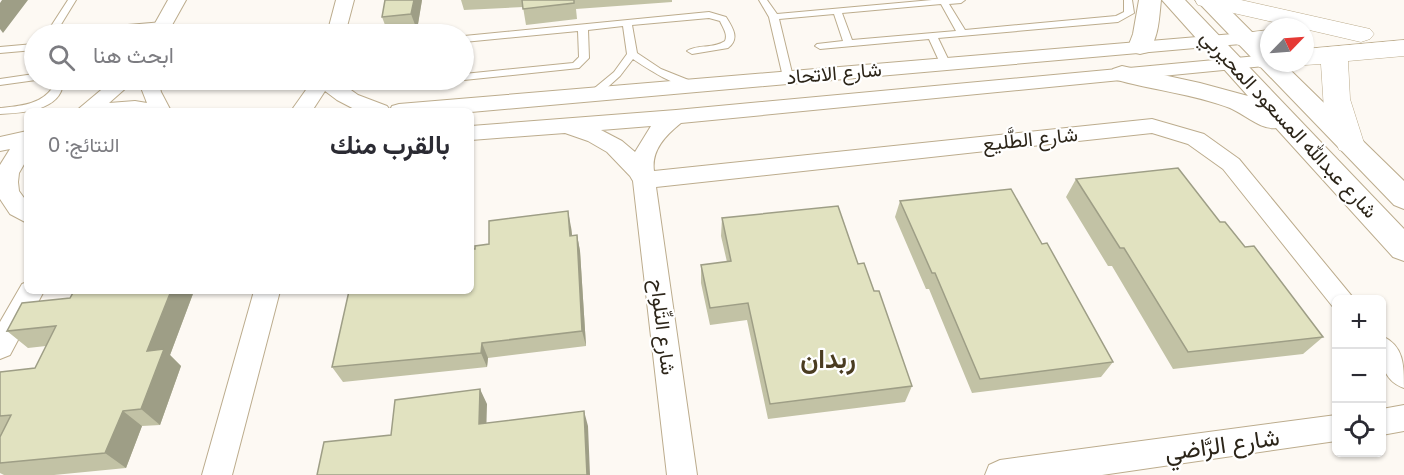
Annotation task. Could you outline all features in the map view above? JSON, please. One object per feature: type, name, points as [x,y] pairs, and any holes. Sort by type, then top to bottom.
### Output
[{"type":"main road","points":[[1207,0],[1361,34]]},
{"type":"main road","points":[[1314,36],[1404,30]]},
{"type":"main road","points":[[1314,56],[1404,48]]},
{"type":"main road","points":[[1335,54],[1334,95],[1338,116],[1349,143]]},
{"type":"street","points":[[164,24],[177,0]]},
{"type":"street","points":[[339,24],[345,0]]},
{"type":"street","points":[[1140,47],[1145,34],[1150,0]]},
{"type":"street","name":"شارع عبدالله المسعود المحيربي","points":[[1173,0],[1404,249]]},
{"type":"street","name":"شارع عبدالله المسعود المحيربي","points":[[1207,0],[1260,49]]},
{"type":"street","name":"شارع الاتحاد","points":[[432,108],[1212,41],[1260,53]]},
{"type":"street","name":"شارع الاتحاد","points":[[474,133],[676,117],[1232,64],[1260,56]]},
{"type":"street","name":"شارع عبدالله المسعود المحيربي","points":[[1282,72],[1404,198]]},
{"type":"street","points":[[1122,74],[1244,103],[1271,119],[1316,155]]},
{"type":"street","points":[[90,108],[112,90]]},
{"type":"street","points":[[152,90],[160,108]]},
{"type":"street","points":[[303,108],[317,90]]},
{"type":"street","points":[[336,90],[353,102],[371,108]]},
{"type":"street","name":"شارع التِّلواح","points":[[676,117],[662,126],[644,151],[642,165],[682,475]]},
{"type":"street","name":"شارع الطَّليع","points":[[644,180],[1152,126],[1196,139],[1231,164],[1338,295]]},
{"type":"street","name":"شارع التِّلواح","points":[[557,127],[601,138],[620,149],[634,163],[644,180]]},
{"type":"street","points":[[0,144],[24,139]]},
{"type":"street","points":[[24,149],[11,163],[3,177],[1,191],[6,201],[14,209],[24,213]]},
{"type":"street","points":[[0,347],[29,294]]},
{"type":"street","points":[[217,475],[266,294]]},
{"type":"street","points":[[1383,349],[1404,376]]},
{"type":"street","points":[[1386,421],[1404,418]]},
{"type":"street","name":"شارع الرَّاضي","points":[[1018,474],[1332,429]]},
{"type":"lane","points":[[57,24],[72,0]]},
{"type":"lane","points":[[763,0],[774,17],[788,76]]},
{"type":"lane","points":[[774,17],[962,0]]},
{"type":"lane","points":[[820,46],[1118,20],[1129,13],[1128,0]]},
{"type":"lane","points":[[944,2],[962,33]]},
{"type":"lane","points":[[837,11],[848,43]]},
{"type":"lane","points":[[474,38],[709,15],[725,21],[731,40],[729,45],[724,48],[692,51]]},
{"type":"lane","points":[[595,93],[617,74],[632,54],[627,23]]},
{"type":"lane","points":[[474,76],[576,66],[584,58],[583,27]]},
{"type":"lane","points":[[932,36],[945,63]]},
{"type":"lane","points":[[0,50],[24,47]]},
{"type":"lane","points":[[632,54],[658,71],[692,85]]},
{"type":"lane","points":[[0,82],[24,79]]},
{"type":"lane","points":[[28,108],[44,102],[55,90]]},
{"type":"lane","points":[[0,111],[24,109]]},
{"type":"building","points":[[385,0],[414,0],[411,14],[382,17]]},
{"type":"building","points":[[522,0],[574,0],[574,3],[523,9]]},
{"type":"building","points":[[1178,168],[1220,222],[1225,222],[1245,247],[1254,246],[1323,337],[1188,352],[1124,248],[1120,248],[1076,179]]},
{"type":"building","points":[[1011,189],[1042,244],[1047,243],[1113,362],[980,379],[935,273],[932,273],[900,201]]},
{"type":"building","points":[[838,206],[858,264],[864,263],[874,291],[879,291],[912,386],[770,404],[748,303],[710,308],[701,265],[731,261],[722,218]]},
{"type":"building","points":[[568,211],[570,236],[577,235],[582,331],[482,343],[481,353],[332,367],[348,294],[474,294],[474,249],[475,246],[489,244],[489,221]]},
{"type":"building","points":[[72,294],[170,294],[147,351],[164,349],[141,409],[123,411],[105,453],[0,463],[0,437],[11,415],[0,416],[0,372],[35,368],[56,326],[7,331],[22,303],[70,298]]},
{"type":"building","points":[[480,389],[479,424],[584,411],[587,475],[317,475],[324,442],[391,435],[395,400]]},
{"type":"district","name":"ربدان","points":[[828,358]]}]
